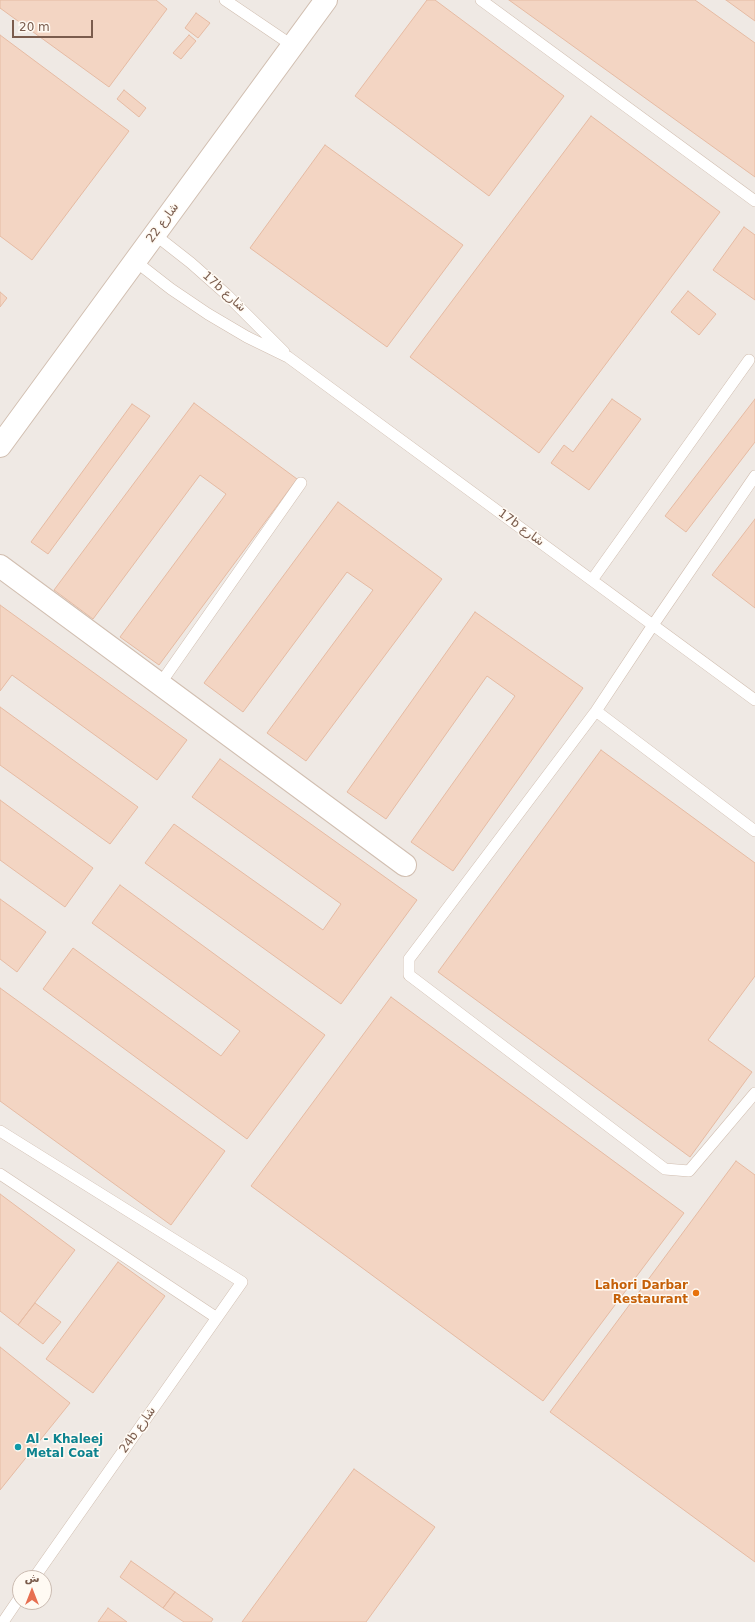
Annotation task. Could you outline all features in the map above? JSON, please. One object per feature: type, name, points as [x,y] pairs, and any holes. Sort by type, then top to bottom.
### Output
[{"type":"street","name":"شارع 22","points":[[0,446],[326,0]]},
{"type":"street","points":[[0,566],[405,865]]},
{"type":"lane","points":[[225,0],[292,46]]},
{"type":"lane","points":[[481,0],[755,201]]},
{"type":"lane","name":"17b شارع","points":[[154,234],[191,263],[226,294],[258,324],[288,357]]},
{"type":"lane","name":"17b شارع","points":[[135,261],[171,289],[208,314],[247,337],[288,357],[755,700]]},
{"type":"lane","points":[[592,580],[749,360]]},
{"type":"lane","points":[[755,476],[596,711],[409,959],[409,975],[665,1169],[689,1171],[755,1093]]},
{"type":"lane","points":[[160,684],[301,483]]},
{"type":"lane","points":[[596,711],[755,831]]},
{"type":"lane","name":"24b شارع","points":[[0,1131],[242,1282],[40,1570]]},
{"type":"lane","points":[[0,1174],[217,1318]]},
{"type":"lane","points":[[3,1622],[12,1609]]},
{"type":"shaded area","points":[[0,0],[755,0],[755,1622],[0,1622]]},
{"type":"building","points":[[0,0],[156,0],[167,9],[109,87],[0,8]]},
{"type":"building","points":[[427,0],[435,0],[564,96],[489,196],[355,96]]},
{"type":"building","points":[[509,0],[695,0],[755,43],[755,177]]},
{"type":"building","points":[[726,0],[755,0],[755,21]]},
{"type":"building","points":[[196,13],[210,23],[198,38],[185,28]]},
{"type":"building","points":[[0,35],[129,131],[32,260],[0,236]]},
{"type":"building","points":[[189,35],[196,41],[181,59],[173,53]]},
{"type":"building","points":[[124,90],[146,108],[139,117],[117,99]]},
{"type":"building","points":[[591,116],[720,212],[539,453],[410,357]]},
{"type":"building","points":[[325,145],[463,245],[387,347],[250,248]]},
{"type":"building","points":[[744,227],[755,235],[755,300],[713,270]]},
{"type":"building","points":[[688,291],[716,314],[699,335],[671,312]]},
{"type":"building","points":[[0,292],[7,298],[0,307]]},
{"type":"building","points":[[612,399],[641,419],[589,490],[551,463],[564,445],[573,452]]},
{"type":"building","points":[[755,399],[755,442],[686,532],[665,516]]},
{"type":"building","points":[[194,403],[297,479],[159,665],[120,637],[226,494],[200,475],[93,619],[54,590]]},
{"type":"building","points":[[132,404],[150,416],[48,554],[31,542]]},
{"type":"building","points":[[338,502],[442,579],[306,761],[267,733],[373,590],[347,572],[243,712],[204,683]]},
{"type":"building","points":[[755,519],[755,608],[712,575]]},
{"type":"building","points":[[0,605],[187,740],[157,780],[12,675],[0,691]]},
{"type":"building","points":[[475,612],[583,688],[453,871],[411,842],[515,696],[487,676],[386,819],[347,792]]},
{"type":"building","points":[[0,707],[138,807],[110,844],[0,765]]},
{"type":"building","points":[[601,750],[755,863],[755,976],[708,1040],[752,1072],[690,1157],[438,972]]},
{"type":"building","points":[[220,759],[417,900],[341,1004],[145,863],[174,824],[323,930],[341,904],[192,797]]},
{"type":"building","points":[[0,800],[93,868],[65,907],[0,860]]},
{"type":"building","points":[[120,885],[325,1035],[247,1139],[43,989],[73,948],[221,1056],[240,1031],[92,923]]},
{"type":"building","points":[[0,899],[46,932],[17,972],[0,959]]},
{"type":"building","points":[[0,988],[225,1151],[171,1225],[0,1101]]},
{"type":"building","points":[[391,997],[684,1213],[543,1401],[251,1186]]},
{"type":"building","name":"Lahori Darbar Restaurant","points":[[736,1161],[755,1175],[755,1562],[550,1412]]},
{"type":"building","points":[[0,1194],[75,1250],[18,1325],[0,1311]]},
{"type":"building","points":[[118,1262],[165,1296],[93,1393],[46,1359]]},
{"type":"building","points":[[35,1303],[61,1322],[43,1344],[18,1325]]},
{"type":"building","name":"Al - Khaleej Metal Coat","points":[[0,1347],[70,1403],[0,1490]]},
{"type":"building","points":[[354,1469],[435,1527],[366,1622],[242,1622]]},
{"type":"building","points":[[131,1561],[175,1592],[163,1608],[120,1577]]},
{"type":"building","points":[[175,1592],[213,1619],[211,1622],[184,1622],[163,1608]]},
{"type":"building","points":[[108,1608],[127,1622],[98,1622]]},
{"type":"place","name":"Lahori Darbar Restaurant","points":[[696,1293]]},
{"type":"place","name":"Al - Khaleej Metal Coat","points":[[18,1447]]}]
